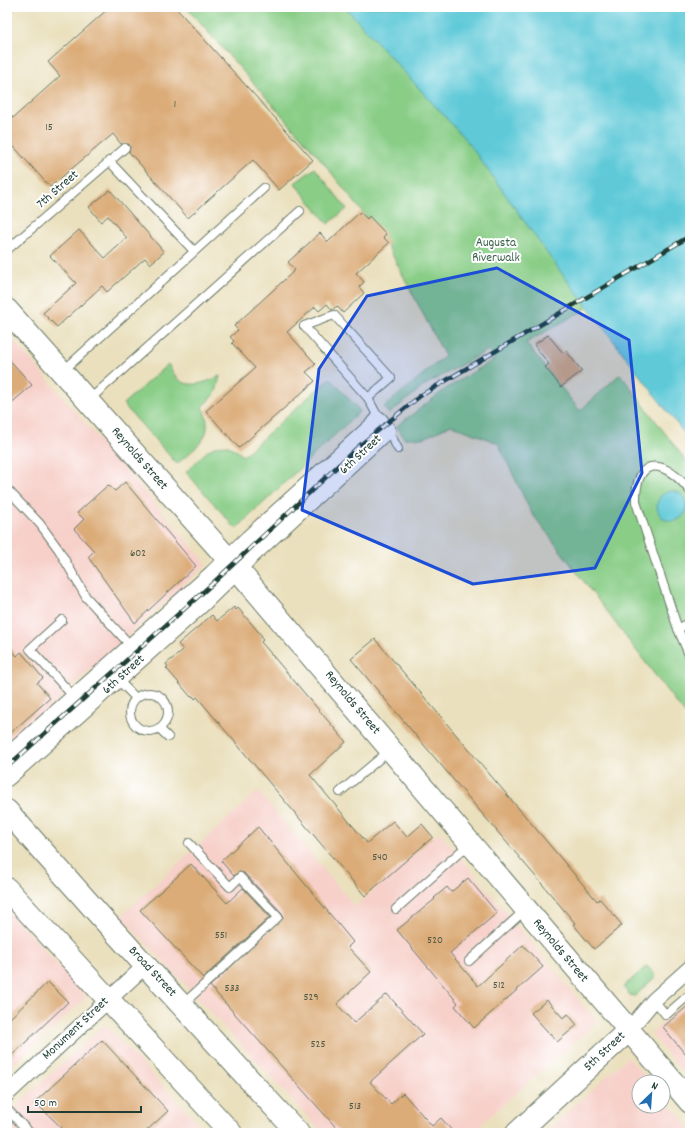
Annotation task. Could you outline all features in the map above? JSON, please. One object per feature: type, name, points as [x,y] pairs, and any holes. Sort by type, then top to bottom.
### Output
[{"type":"main road","name":"Reynolds Street","points":[[7,310],[232,564],[690,1102]]},
{"type":"main road","name":"Broad Street","points":[[7,811],[298,1133]]},
{"type":"main road","points":[[7,889],[231,1133]]},
{"type":"main road","name":"5th Street","points":[[517,1133],[628,1031]]},
{"type":"street","name":"6th Street","points":[[7,756],[131,646],[232,564],[384,425]]},
{"type":"street","name":"6th Street","points":[[7,779],[202,605],[232,564]]},
{"type":"street","name":"Monument Street","points":[[7,1094],[146,965]]},
{"type":"street","name":"5th Street","points":[[628,1031],[654,1000],[690,968]]},
{"type":"lane","name":"7th Street","points":[[7,250],[125,148]]},
{"type":"lane","points":[[109,161],[194,251]]},
{"type":"lane","points":[[62,372],[264,188]]},
{"type":"lane","points":[[88,401],[300,211]]},
{"type":"lane","points":[[368,398],[391,378],[334,315],[304,326],[368,398],[398,449]]},
{"type":"lane","points":[[690,492],[682,481],[666,470],[655,466],[643,470],[638,478],[636,488],[636,502],[678,629],[690,656]]},
{"type":"lane","points":[[7,489],[40,524],[59,550],[86,597],[131,646]]},
{"type":"lane","points":[[62,620],[30,649],[74,697]]},
{"type":"lane","points":[[678,629],[690,622]]},
{"type":"lane","points":[[118,680],[136,698]]},
{"type":"lane","points":[[146,693],[158,695],[162,698],[168,708],[168,714],[166,720],[159,728],[144,730],[133,722],[130,710],[136,698],[146,693]]},
{"type":"lane","points":[[159,728],[168,737]]},
{"type":"lane","points":[[340,792],[390,749]]},
{"type":"lane","points":[[183,1005],[278,917],[240,877],[230,887],[189,843]]},
{"type":"lane","points":[[396,909],[470,843]]},
{"type":"lane","points":[[468,961],[525,910]]},
{"type":"lane","points":[[654,1000],[666,1015],[690,994]]},
{"type":"lane","points":[[7,1109],[30,1133]]},
{"type":"highlighted area","points":[[497,268],[629,340],[642,473],[595,568],[473,584],[302,510],[319,369],[367,296]]},
{"type":"shaded area","points":[[7,333],[207,564],[7,746]]},
{"type":"shaded area","points":[[258,791],[355,907],[439,832],[597,1022],[471,1133],[323,1133],[121,916]]},
{"type":"shaded area","points":[[7,909],[87,997],[7,1070]]},
{"type":"shaded area","points":[[690,998],[690,1081],[651,1034]]},
{"type":"shaded area","points":[[105,1025],[207,1133],[7,1133],[7,1114]]},
{"type":"shaded area","points":[[628,1057],[643,1074],[631,1074],[631,1114],[671,1114],[671,1106],[690,1128],[690,1133],[545,1133]]},
{"type":"green space","name":"Augusta Riverwalk","points":[[186,7],[419,7],[641,277],[526,343],[580,411],[620,374],[690,466],[690,721],[531,512],[498,443],[451,425],[424,438],[404,438],[397,426],[447,388],[495,359],[488,350],[425,385],[389,414],[384,407],[445,356],[384,239],[318,156]]},
{"type":"green space","points":[[315,168],[347,209],[328,224],[295,183]]},
{"type":"green space","points":[[168,364],[174,375],[182,382],[187,384],[198,384],[220,376],[216,392],[202,407],[206,417],[207,426],[203,440],[177,464],[123,404]]},
{"type":"green space","points":[[330,378],[360,411],[236,529],[186,472],[206,452],[219,446],[226,446],[234,449],[243,456]]},
{"type":"green space","points":[[647,966],[656,976],[635,996],[630,995],[623,987]]},
{"type":"water","points":[[345,7],[690,7],[690,441],[560,271],[467,141]]},
{"type":"water","points":[[672,491],[683,495],[687,506],[683,517],[672,521],[661,517],[657,506],[661,495]]},
{"type":"building","points":[[110,7],[175,7],[313,160],[279,190],[253,160],[188,218],[129,152],[129,144],[121,144],[113,134],[50,187],[7,139],[7,111],[13,118],[60,76],[48,62]]},
{"type":"building","points":[[110,190],[164,252],[150,264],[145,258],[107,292],[102,286],[57,327],[43,313],[76,283],[50,256],[79,230],[105,258],[127,238],[108,216],[101,222],[89,207]]},
{"type":"building","points":[[360,212],[367,219],[369,216],[386,234],[383,237],[389,243],[356,273],[364,282],[359,287],[364,293],[343,313],[337,306],[332,310],[327,304],[319,311],[315,307],[287,332],[316,364],[306,372],[315,381],[239,448],[206,411],[255,368],[232,343],[234,341],[230,337],[238,330],[234,326],[295,270],[288,262],[320,233],[328,242]]},
{"type":"building","points":[[548,335],[563,353],[566,351],[582,371],[561,387],[545,367],[549,364],[534,345]]},
{"type":"building","points":[[7,357],[32,385],[7,407]]},
{"type":"building","points":[[125,482],[196,566],[135,623],[88,557],[94,551],[74,529],[84,519],[77,513],[108,485],[115,491]]},
{"type":"building","points":[[234,607],[236,610],[238,608],[262,636],[261,638],[263,640],[261,642],[346,742],[310,775],[367,843],[393,821],[407,837],[422,824],[433,837],[365,896],[197,697],[195,699],[193,696],[191,697],[166,668],[168,667],[166,664],[183,650],[178,644],[212,615],[217,621]]},
{"type":"building","points":[[375,639],[597,901],[600,899],[622,925],[594,949],[573,924],[575,923],[351,659]]},
{"type":"building","points":[[7,644],[17,656],[21,652],[43,678],[37,683],[50,698],[7,736]]},
{"type":"building","points":[[258,827],[353,942],[348,947],[371,972],[337,1004],[354,1023],[387,994],[423,1034],[370,1082],[391,1104],[403,1093],[432,1126],[441,1118],[454,1133],[341,1133],[210,986],[283,918],[282,913],[244,873],[239,872],[234,876],[221,861]]},
{"type":"building","points":[[191,864],[227,903],[243,888],[270,917],[203,978],[140,910]]},
{"type":"building","points":[[468,878],[497,913],[450,953],[478,986],[523,945],[543,967],[474,1028],[455,1006],[458,1003],[397,930],[435,899],[434,898],[447,887],[451,892]]},
{"type":"building","points":[[48,982],[68,1002],[7,1060],[7,1021]]},
{"type":"building","points":[[547,1000],[563,1018],[568,1014],[577,1025],[557,1042],[531,1013]]},
{"type":"building","points":[[690,1004],[690,1060],[663,1027]]},
{"type":"building","points":[[102,1040],[168,1111],[144,1133],[67,1133],[35,1102]]},
{"type":"railway","points":[[7,767],[211,585],[358,447],[420,396],[690,236]]}]
